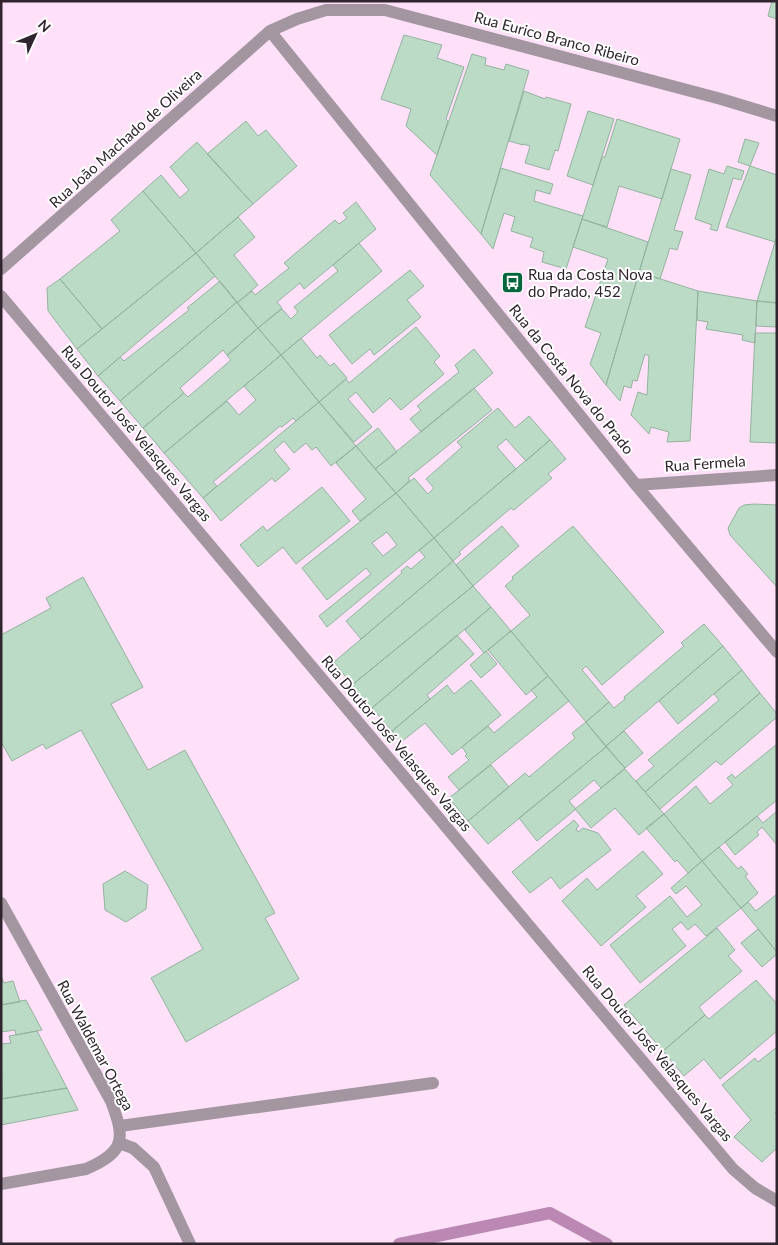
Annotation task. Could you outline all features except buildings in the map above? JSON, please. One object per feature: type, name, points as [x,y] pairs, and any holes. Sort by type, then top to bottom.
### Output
[{"type":"street","name":"Rua Eurico Branco Ribeiro","points":[[270,31],[297,19],[326,10],[385,10],[712,96],[777,116]]},
{"type":"street","name":"Rua João Machado de Oliveira","points":[[1,270],[270,31]]},
{"type":"street","name":"Rua da Costa Nova do Prado","points":[[270,31],[636,485],[777,652]]},
{"type":"street","name":"Rua Doutor José Velasques Vargas","points":[[1,296],[734,1169],[755,1188],[777,1201]]},
{"type":"street","name":"Rua Fermela","points":[[636,485],[777,475]]},
{"type":"street","name":"Rua Waldemar Ortega","points":[[1,903],[111,1100],[120,1126],[119,1143]]},
{"type":"street","points":[[120,1126],[433,1083]]},
{"type":"street","points":[[1,1184],[86,1169],[112,1154],[119,1143],[133,1148],[154,1167],[190,1244]]},
{"type":"waterway","points":[[399,1244],[550,1213],[607,1244]]},
{"type":"place","name":"Rua da Costa Nova do Prado, 452","points":[[512,283]]}]
